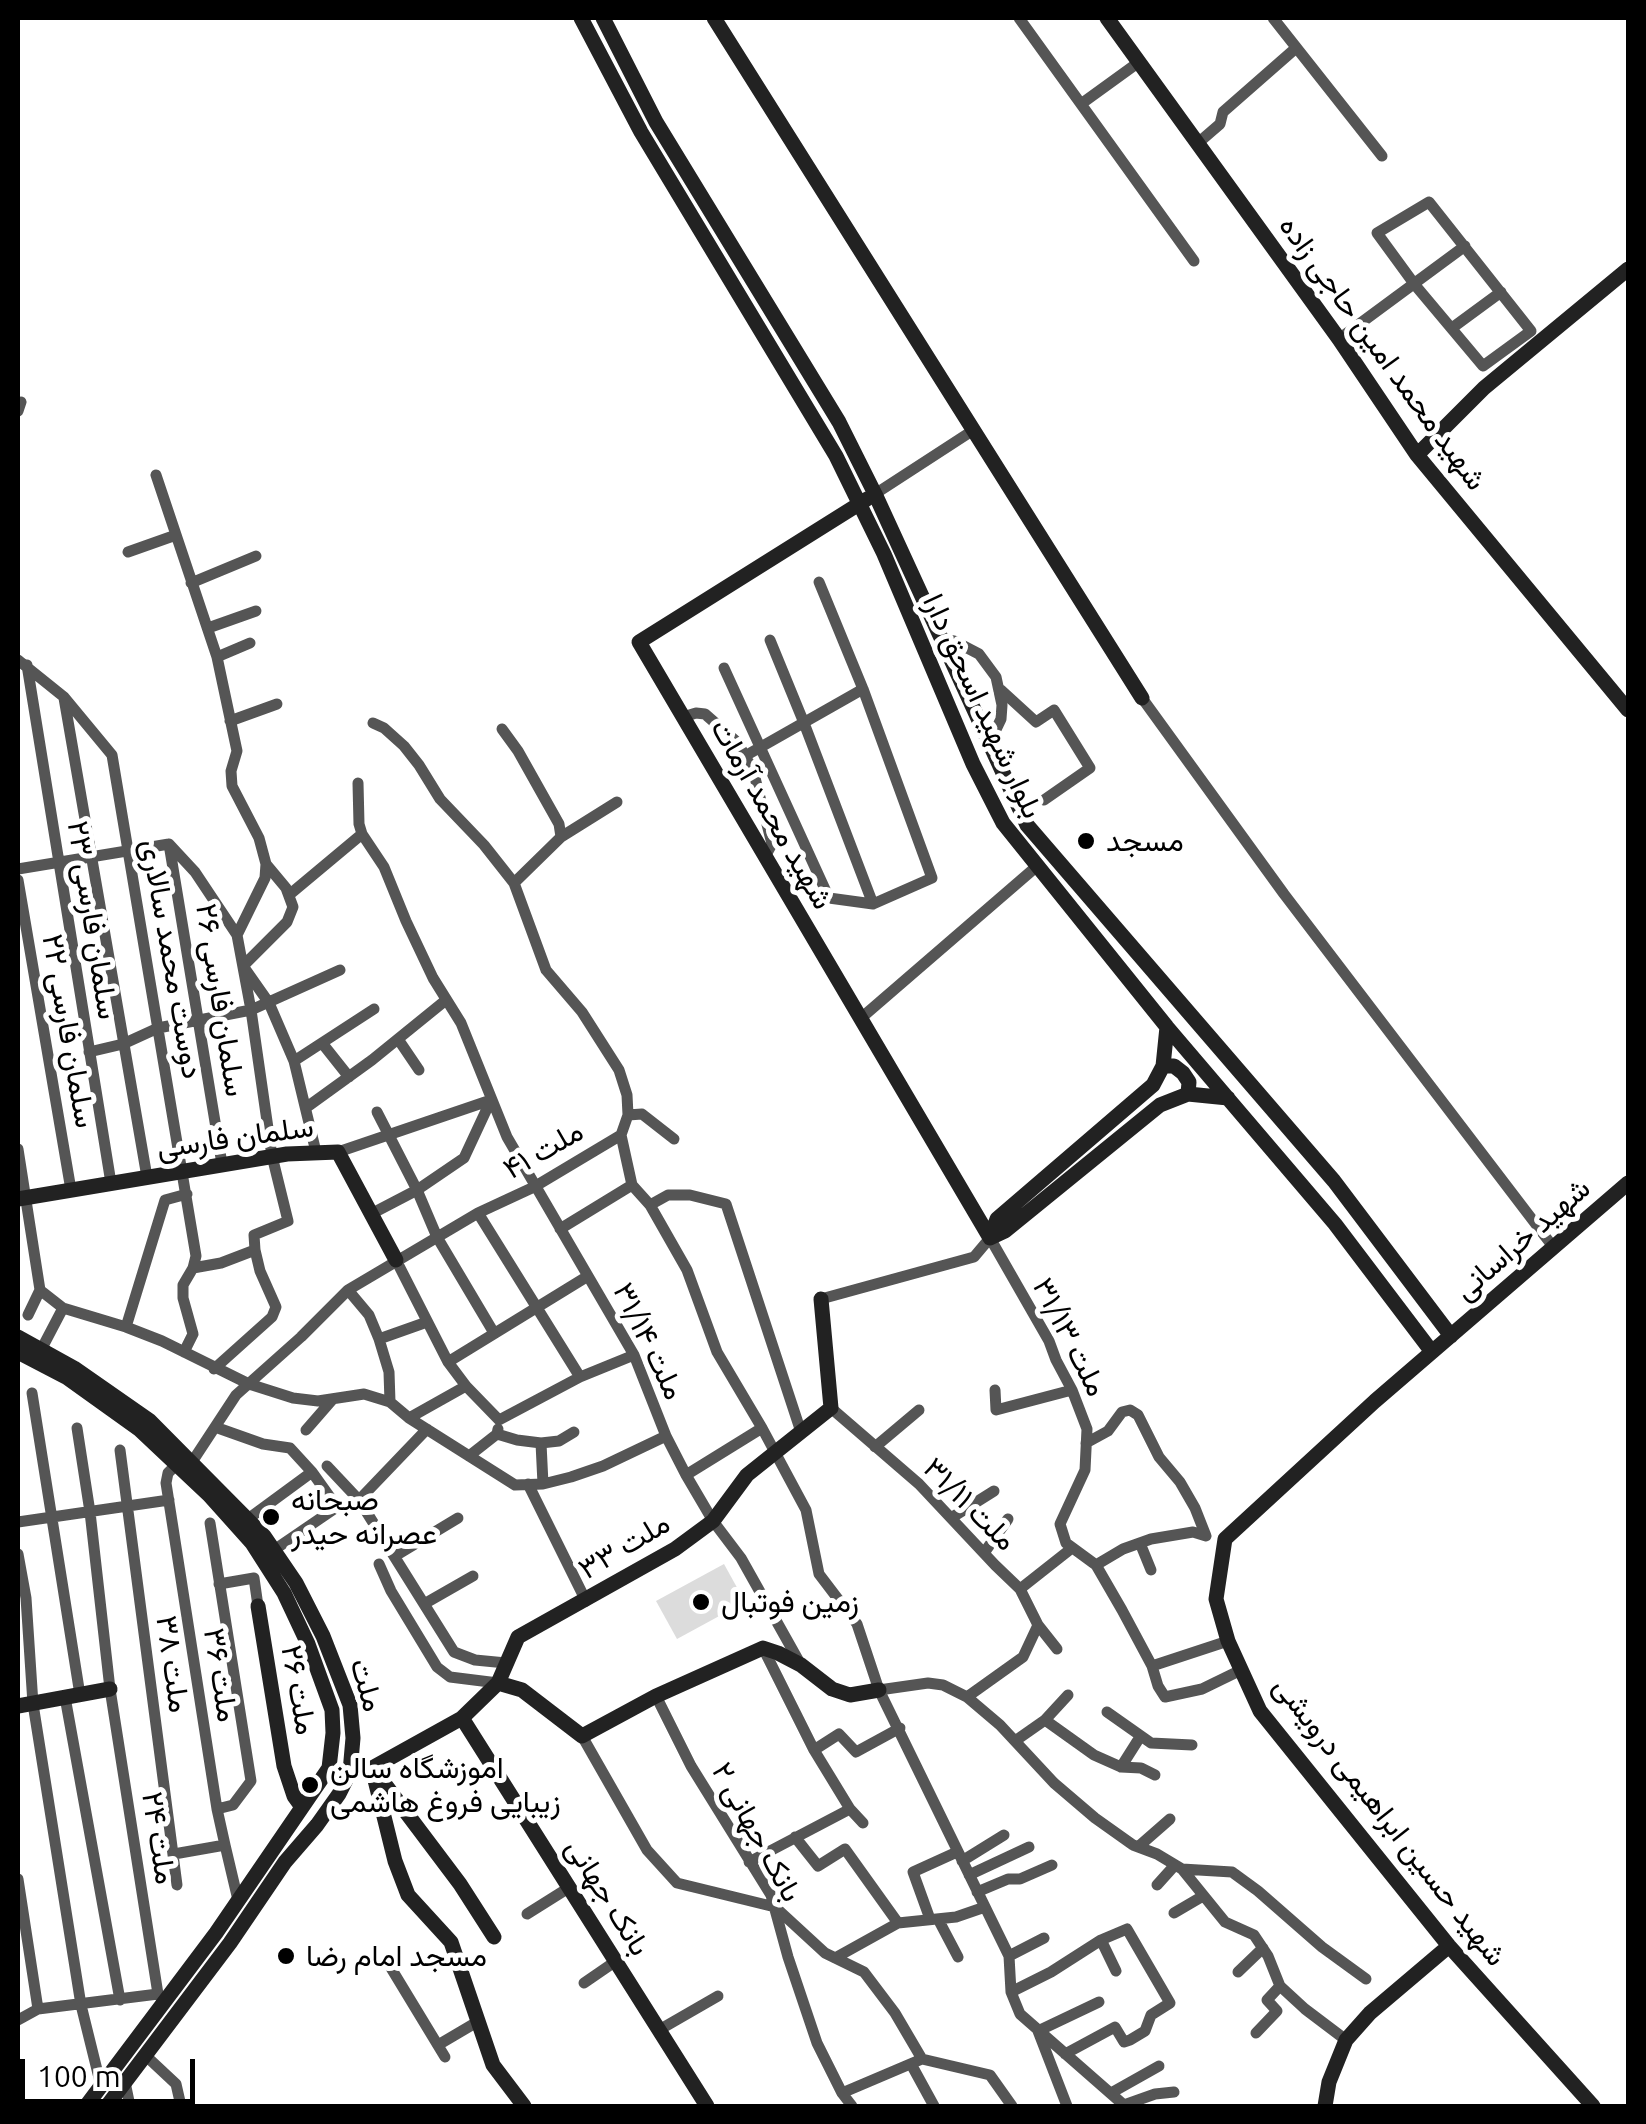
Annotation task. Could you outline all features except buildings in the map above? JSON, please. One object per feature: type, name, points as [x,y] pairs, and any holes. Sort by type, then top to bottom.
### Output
[{"type":"street","name":"بلوار شهید اسحق دارا","points":[[582,18],[640,132],[836,456],[1003,823],[1167,1027],[1335,1224],[1432,1352]]},
{"type":"street","name":"بلوار شهید اسحق دارا","points":[[603,18],[656,122],[839,422],[876,494],[1027,824],[1334,1181],[1451,1336]]},
{"type":"street","points":[[714,18],[1142,698],[1284,894],[1554,1248]]},
{"type":"street","points":[[1019,18],[1194,261]]},
{"type":"street","name":"شهید محمد امین حاجی زاده","points":[[1107,18],[1339,339],[1417,455],[1628,710]]},
{"type":"street","points":[[1273,18],[1382,156]]},
{"type":"street","points":[[1198,143],[1220,124],[1223,112],[1296,48]]},
{"type":"street","points":[[1082,104],[1139,62]]},
{"type":"street","points":[[1430,202],[1464,246],[1532,331],[1482,366],[1377,234],[1430,202]]},
{"type":"street","points":[[1339,339],[1464,246]]},
{"type":"street","points":[[1417,455],[1484,388],[1628,269]]},
{"type":"street","points":[[1452,328],[1501,292]]},
{"type":"street","points":[[860,503],[972,431]]},
{"type":"street","points":[[156,474],[218,657],[237,751],[231,771],[232,786],[259,838],[266,864],[265,878],[237,934]]},
{"type":"street","name":"شهید محمد آرمات","points":[[860,503],[639,642],[990,1238]]},
{"type":"street","points":[[128,552],[176,535]]},
{"type":"street","points":[[191,583],[256,556]]},
{"type":"street","points":[[724,668],[828,898],[873,904],[932,878],[820,582]]},
{"type":"street","points":[[208,628],[256,611]]},
{"type":"street","points":[[940,639],[954,641],[979,654],[996,677],[1001,690],[1001,719],[989,744]]},
{"type":"street","points":[[770,640],[873,904]]},
{"type":"street","points":[[218,657],[250,643]]},
{"type":"street","points":[[22,662],[64,697],[146,1177]]},
{"type":"street","name":"سلمان فارسی ۲۳","points":[[22,662],[110,1183]]},
{"type":"street","points":[[745,756],[863,690]]},
{"type":"street","points":[[1001,690],[1036,722],[1054,710],[1090,768],[1044,800]]},
{"type":"street","name":"دوست محمد سالاری","points":[[64,697],[112,755],[196,1256],[183,1285],[193,1334],[184,1352]]},
{"type":"street","points":[[230,720],[277,704]]},
{"type":"street","points":[[951,715],[971,705]]},
{"type":"street","points":[[682,716],[705,714],[738,744],[754,770],[772,844],[765,857]]},
{"type":"street","points":[[373,723],[404,746],[440,799],[514,882],[546,970],[582,1012],[619,1070],[628,1115],[621,1135]]},
{"type":"street","points":[[502,729],[560,824],[561,838]]},
{"type":"street","points":[[288,894],[362,834],[358,824],[358,783]]},
{"type":"street","points":[[514,882],[561,838],[618,802]]},
{"type":"street","name":"ملت ۳۱/۱۴","points":[[362,834],[384,867],[406,922],[461,1023],[507,1137],[634,1355],[686,1476],[740,1558],[801,1665]]},
{"type":"street","points":[[18,869],[170,844],[196,872],[237,934],[272,1156],[288,1222],[254,1235],[260,1271],[276,1307],[272,1317],[214,1368]]},
{"type":"street","name":"سلمان فارسی ۲۶","points":[[170,844],[222,1164]]},
{"type":"street","points":[[242,966],[288,922],[293,907],[286,888],[266,864]]},
{"type":"street","points":[[860,1020],[1036,867]]},
{"type":"street","name":"سلمان فارسی ۲۲","points":[[18,880],[71,1190]]},
{"type":"street","points":[[242,966],[268,1003],[294,1061],[316,1152]]},
{"type":"street","points":[[89,1052],[123,1044],[158,1028],[251,1010],[340,970]]},
{"type":"street","points":[[307,1107],[446,1000]]},
{"type":"street","points":[[294,1061],[374,1009]]},
{"type":"street","points":[[831,1408],[820,1300],[974,1257],[990,1238],[997,1220],[1153,1085],[1162,1068],[1167,1027]]},
{"type":"street","points":[[398,1039],[419,1070]]},
{"type":"street","points":[[322,1043],[349,1077]]},
{"type":"street","points":[[1162,1068],[1180,1076],[1183,1095]]},
{"type":"street","points":[[990,1238],[1005,1231],[1160,1105],[1183,1095],[1228,1098]]},
{"type":"street","points":[[338,1152],[491,1100]]},
{"type":"street","points":[[371,1214],[464,1158],[491,1100]]},
{"type":"street","points":[[377,1112],[437,1236],[494,1333]]},
{"type":"street","points":[[628,1115],[642,1114],[674,1139]]},
{"type":"street","name":"ملت ۴۱","points":[[184,1464],[236,1395],[348,1290],[478,1213],[534,1188],[621,1135],[632,1185],[650,1206],[687,1270],[716,1352],[806,1510],[820,1574],[857,1624],[879,1690],[1009,1956]]},
{"type":"street","points":[[18,1150],[22,1199],[40,1290],[28,1315]]},
{"type":"street","name":"سلمان فارسی","points":[[22,1199],[272,1156],[338,1152],[396,1260]]},
{"type":"street","name":"شهید خراسانی","points":[[1451,1336],[1628,1184]]},
{"type":"street","points":[[560,1229],[632,1185]]},
{"type":"street","points":[[126,1326],[165,1200],[186,1194]]},
{"type":"street","points":[[650,1206],[668,1195],[690,1194],[726,1204],[801,1432]]},
{"type":"street","points":[[478,1213],[580,1377]]},
{"type":"street","name":"ملت ۳۱/۱۳","points":[[990,1238],[1050,1340],[1087,1429],[1085,1470],[1060,1524],[1066,1543],[1072,1548]]},
{"type":"street","points":[[193,1268],[221,1263],[255,1250]]},
{"type":"street","points":[[396,1260],[448,1362],[498,1427],[516,1440],[541,1443],[559,1441],[574,1432]]},
{"type":"street","points":[[448,1362],[588,1276]]},
{"type":"street","points":[[40,1290],[63,1308],[126,1326],[249,1384],[293,1398],[318,1401],[364,1394],[390,1402],[515,1485],[543,1484],[603,1466],[666,1436]]},
{"type":"street","points":[[348,1290],[368,1316],[379,1339],[389,1372],[390,1402]]},
{"type":"street","points":[[41,1350],[63,1308]]},
{"type":"street","points":[[379,1339],[427,1322]]},
{"type":"street","name":"شهید حسین ابراهیمی درویشی","points":[[1451,1336],[1374,1401],[1226,1539],[1216,1599],[1228,1641],[1260,1711],[1449,1946],[1592,2106]]},
{"type":"street","name":"ملت","points":[[18,1337],[74,1368],[150,1421],[208,1496],[252,1543],[284,1592],[332,1710],[329,1768],[167,2002],[86,2106]]},
{"type":"street","name":"ملت","points":[[18,1352],[66,1377],[140,1430],[248,1519],[274,1550],[304,1597],[350,1705],[350,1772],[339,1794],[285,1862],[230,1943],[167,2002],[145,2055],[106,2106]]},
{"type":"street","points":[[470,1456],[498,1427],[580,1377],[634,1355]]},
{"type":"street","points":[[409,1418],[466,1386]]},
{"type":"street","points":[[994,1390],[996,1410],[1072,1390]]},
{"type":"street","points":[[32,1393],[120,2000]]},
{"type":"street","points":[[306,1430],[334,1398]]},
{"type":"street","name":"ملت ۳۳","points":[[350,1772],[372,1768],[462,1718],[498,1682],[518,1637],[675,1550],[713,1520],[748,1475],[831,1408]]},
{"type":"street","name":"ملت ۳۱/۱۱","points":[[831,1408],[919,1484],[1020,1588],[1038,1625],[1057,1649]]},
{"type":"street","points":[[875,1446],[919,1410]]},
{"type":"street","points":[[1086,1443],[1108,1432],[1122,1412],[1138,1414],[1159,1458],[1180,1482],[1195,1508],[1206,1536],[1193,1532],[1140,1543],[1096,1565]]},
{"type":"street","points":[[215,1427],[263,1444],[290,1448],[337,1507],[274,1550]]},
{"type":"street","name":"ملت ۲۴","points":[[77,1428],[110,1690],[167,2002]]},
{"type":"street","points":[[686,1476],[762,1428]]},
{"type":"street","points":[[359,1500],[427,1430]]},
{"type":"street","points":[[541,1443],[543,1484]]},
{"type":"street","name":"ملت ۳۸","points":[[120,1450],[177,1884]]},
{"type":"street","name":"ملت ۳۶","points":[[184,1464],[168,1473],[166,1484],[217,1809],[238,1900]]},
{"type":"street","points":[[327,1466],[359,1500],[454,1652],[475,1660],[506,1663]]},
{"type":"street","points":[[248,1519],[312,1472]]},
{"type":"street","points":[[528,1484],[586,1601]]},
{"type":"street","points":[[951,1518],[994,1491]]},
{"type":"street","points":[[18,1522],[169,1500]]},
{"type":"street","points":[[395,1556],[458,1518]]},
{"type":"street","points":[[984,1553],[1008,1519]]},
{"type":"street","points":[[210,1524],[251,1781],[233,1806],[217,1809]]},
{"type":"street","points":[[1140,1543],[1151,1570]]},
{"type":"street","points":[[1020,1588],[1072,1548],[1096,1565],[1165,1697],[1202,1688],[1241,1670]]},
{"type":"street","points":[[18,1554],[25,1705],[80,2005],[101,2086]]},
{"type":"street","points":[[379,1564],[391,1591],[438,1667],[450,1677],[498,1682],[522,1690],[582,1736],[647,1850],[677,1884],[774,1908],[825,1953],[864,1972],[895,2014],[934,2106]]},
{"type":"street","points":[[424,1604],[473,1576]]},
{"type":"street","name":"ملت ۲۶","points":[[219,1584],[254,1578],[284,1766],[302,1807]]},
{"type":"street","points":[[968,1698],[1023,1658],[1038,1625]]},
{"type":"street","points":[[1152,1666],[1228,1641]]},
{"type":"street","points":[[762,1648],[814,1750],[863,1823]]},
{"type":"street","points":[[582,1736],[656,1696],[762,1648],[778,1652],[832,1689],[850,1695],[928,1683],[943,1685],[968,1698],[1095,1818],[1138,1847],[1178,1867],[1232,1872],[1366,1979]]},
{"type":"street","points":[[25,1705],[110,1690]]},
{"type":"street","points":[[1015,1741],[1045,1720],[1068,1695]]},
{"type":"street","name":"بانک جهانی ۲","points":[[656,1696],[691,1766],[771,1895],[817,2043],[852,2106]]},
{"type":"street","points":[[1107,1712],[1151,1744],[1192,1745]]},
{"type":"street","name":"بانک جهانی","points":[[462,1718],[707,2106]]},
{"type":"street","points":[[1045,1720],[1094,1754],[1121,1767],[1141,1768],[1156,1775]]},
{"type":"street","points":[[814,1750],[839,1734],[856,1752],[900,1728]]},
{"type":"street","points":[[1121,1767],[1140,1738]]},
{"type":"street","points":[[372,1768],[460,1884],[494,1937]]},
{"type":"street","points":[[372,1768],[395,1862],[408,1895],[451,1942],[493,2065],[524,2106]]},
{"type":"street","points":[[749,1862],[850,1809]]},
{"type":"street","points":[[1138,1847],[1170,1819]]},
{"type":"street","points":[[958,1957],[934,1919],[913,1872],[1004,1835]]},
{"type":"street","points":[[795,1837],[818,1866],[844,1848],[898,1922]]},
{"type":"street","points":[[174,1854],[225,1845]]},
{"type":"street","points":[[969,1875],[1029,1846]]},
{"type":"street","points":[[271,1850],[285,1862]]},
{"type":"street","points":[[978,1892],[1052,1866]]},
{"type":"street","points":[[1178,1867],[1226,1922],[1254,1935],[1280,1986],[1346,2040]]},
{"type":"street","points":[[1157,1885],[1178,1867]]},
{"type":"street","points":[[18,1879],[38,2008]]},
{"type":"street","points":[[528,1914],[570,1887]]},
{"type":"street","points":[[1174,1913],[1202,1896]]},
{"type":"street","points":[[835,1958],[898,1922],[956,1917],[985,1907]]},
{"type":"street","points":[[1011,1992],[1127,1929],[1170,2002],[1151,2016],[1146,2031],[1130,2040],[1124,2042],[1115,2027],[1065,2054]]},
{"type":"street","points":[[1044,1938],[1009,1956],[1011,1992],[1020,2014],[1125,2106],[1156,2094],[1174,2092]]},
{"type":"street","points":[[1101,1940],[1116,1971]]},
{"type":"street","points":[[1324,2106],[1346,2040],[1370,2013],[1449,1946]]},
{"type":"street","points":[[1238,1972],[1263,1948]]},
{"type":"street","points":[[584,1983],[616,1961]]},
{"type":"street","points":[[390,1968],[442,2051],[477,2022]]},
{"type":"street","points":[[1256,2033],[1277,2012],[1267,2000],[1280,1986]]},
{"type":"street","points":[[658,2030],[718,1996]]},
{"type":"street","points":[[18,2020],[38,2008],[120,2000],[167,2002]]},
{"type":"street","points":[[1038,2031],[1100,2002]]},
{"type":"street","points":[[1038,2031],[1067,2106]]},
{"type":"street","points":[[145,2055],[176,2084],[181,2106]]},
{"type":"street","points":[[842,2093],[917,2062],[990,2075],[1012,2106]]},
{"type":"street","points":[[1111,2094],[1158,2066]]},
{"type":"street","points":[[126,2082],[130,2106]]},
{"type":"shaded area","name":"زمین فوتبال","points":[[724,1564],[745,1602],[677,1639],[656,1601]]},
{"type":"place","name":"مسجد","points":[[1086,841]]},
{"type":"place","name":"صبحانه عصرانه حیدر","points":[[271,1517]]},
{"type":"place","name":"زمین فوتبال","points":[[701,1602]]},
{"type":"place","name":"اموزشگاه سالن زیبایی فروغ هاشمی","points":[[310,1785]]},
{"type":"place","name":"مسجد امام رضا","points":[[286,1956]]}]
